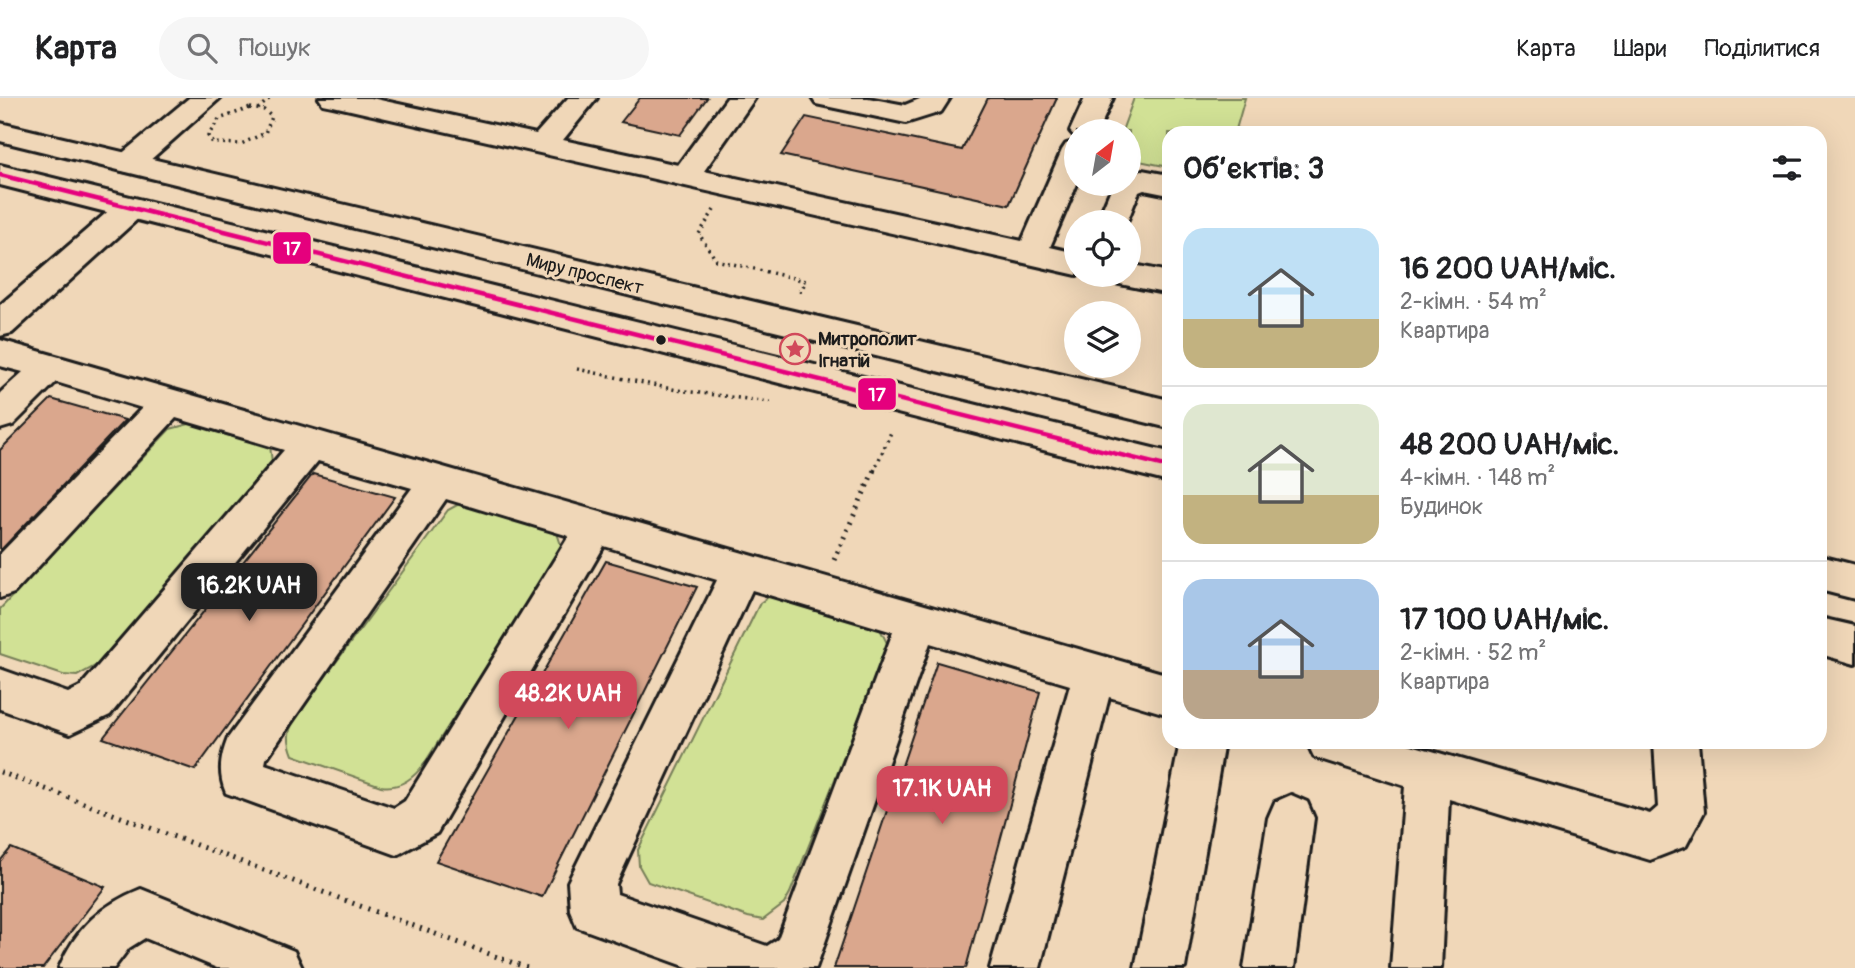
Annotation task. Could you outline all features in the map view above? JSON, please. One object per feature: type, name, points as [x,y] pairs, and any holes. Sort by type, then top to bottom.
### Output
[{"type":"main road","points":[[129,163],[206,98]]},
{"type":"main road","points":[[333,98],[1064,261]]},
{"type":"main road","points":[[543,145],[583,98]]},
{"type":"main road","points":[[685,177],[741,98]]},
{"type":"main road","points":[[826,98],[906,114],[931,106],[936,98]]},
{"type":"main road","points":[[1089,119],[1099,98]]},
{"type":"main road","name":"Миру проспект","points":[[0,132],[1162,412]]},
{"type":"main road","points":[[0,176],[1162,465]]},
{"type":"main road","points":[[0,324],[139,210],[187,177]]},
{"type":"main road","points":[[1032,254],[1064,178]]},
{"type":"main road","points":[[1117,210],[1126,186],[1142,180],[1162,184]]},
{"type":"main road","points":[[1141,278],[1162,282]]},
{"type":"main road","points":[[0,353],[1162,693]]},
{"type":"main road","points":[[0,415],[50,368]]},
{"type":"main road","points":[[0,581],[169,402]]},
{"type":"main road","points":[[0,689],[70,714],[95,701],[310,444]]},
{"type":"main road","points":[[438,481],[244,753],[242,778],[397,832],[421,817],[594,527]]},
{"type":"main road","points":[[742,570],[592,882],[594,910],[760,968]]},
{"type":"main road","points":[[1827,575],[1855,582]]},
{"type":"main road","points":[[779,968],[796,956],[917,621]]},
{"type":"main road","points":[[1827,638],[1855,645]]},
{"type":"main road","points":[[1015,968],[1094,674]]},
{"type":"main road","points":[[1160,968],[1201,749]]},
{"type":"main road","points":[[1353,749],[1650,837],[1670,830],[1681,812],[1676,749]]},
{"type":"main road","points":[[1416,968],[1428,771]]},
{"type":"main road","points":[[1269,968],[1291,818]]},
{"type":"main road","points":[[84,968],[112,931],[142,913],[277,968]]},
{"type":"path","points":[[257,109],[272,117],[271,127],[261,136],[245,144],[228,146],[213,143],[208,136],[210,126],[220,117],[234,111],[257,109],[271,98]]},
{"type":"path","points":[[729,186],[699,234],[704,243],[716,260],[806,281],[799,294]]},
{"type":"path","points":[[578,369],[677,390],[772,402]]},
{"type":"path","points":[[820,593],[895,424]]},
{"type":"path","points":[[0,772],[527,968]]},
{"type":"green space","points":[[1134,98],[1245,98],[1237,126],[1162,126],[1162,166],[1141,161],[1141,119],[1126,119]]},
{"type":"green space","points":[[193,423],[262,442],[270,446],[272,462],[99,664],[77,676],[63,675],[0,654],[0,609],[170,429]]},
{"type":"green space","points":[[471,502],[556,530],[562,548],[424,764],[405,782],[388,787],[293,755],[289,734],[298,714],[448,510]]},
{"type":"green space","points":[[783,595],[878,625],[888,645],[790,893],[784,904],[763,920],[648,882],[639,866],[638,850],[760,603],[770,596]]},
{"type":"building","points":[[640,98],[707,98],[680,135],[621,122]]},
{"type":"building","points":[[988,98],[1057,98],[1009,205],[781,155],[806,117],[962,150]]},
{"type":"building","points":[[51,399],[125,420],[0,551],[0,450]]},
{"type":"building","points":[[313,474],[395,497],[195,770],[103,738]]},
{"type":"building","points":[[606,561],[697,587],[542,897],[436,861]]},
{"type":"building","points":[[937,662],[1040,692],[966,968],[834,968]]},
{"type":"building","points":[[11,848],[105,887],[43,968],[0,968],[0,861]]},
{"type":"transit line","name":"17","points":[[0,175],[1162,465]]},
{"type":"place","name":"Митрополит Ігнатій","points":[[795,349]]}]
